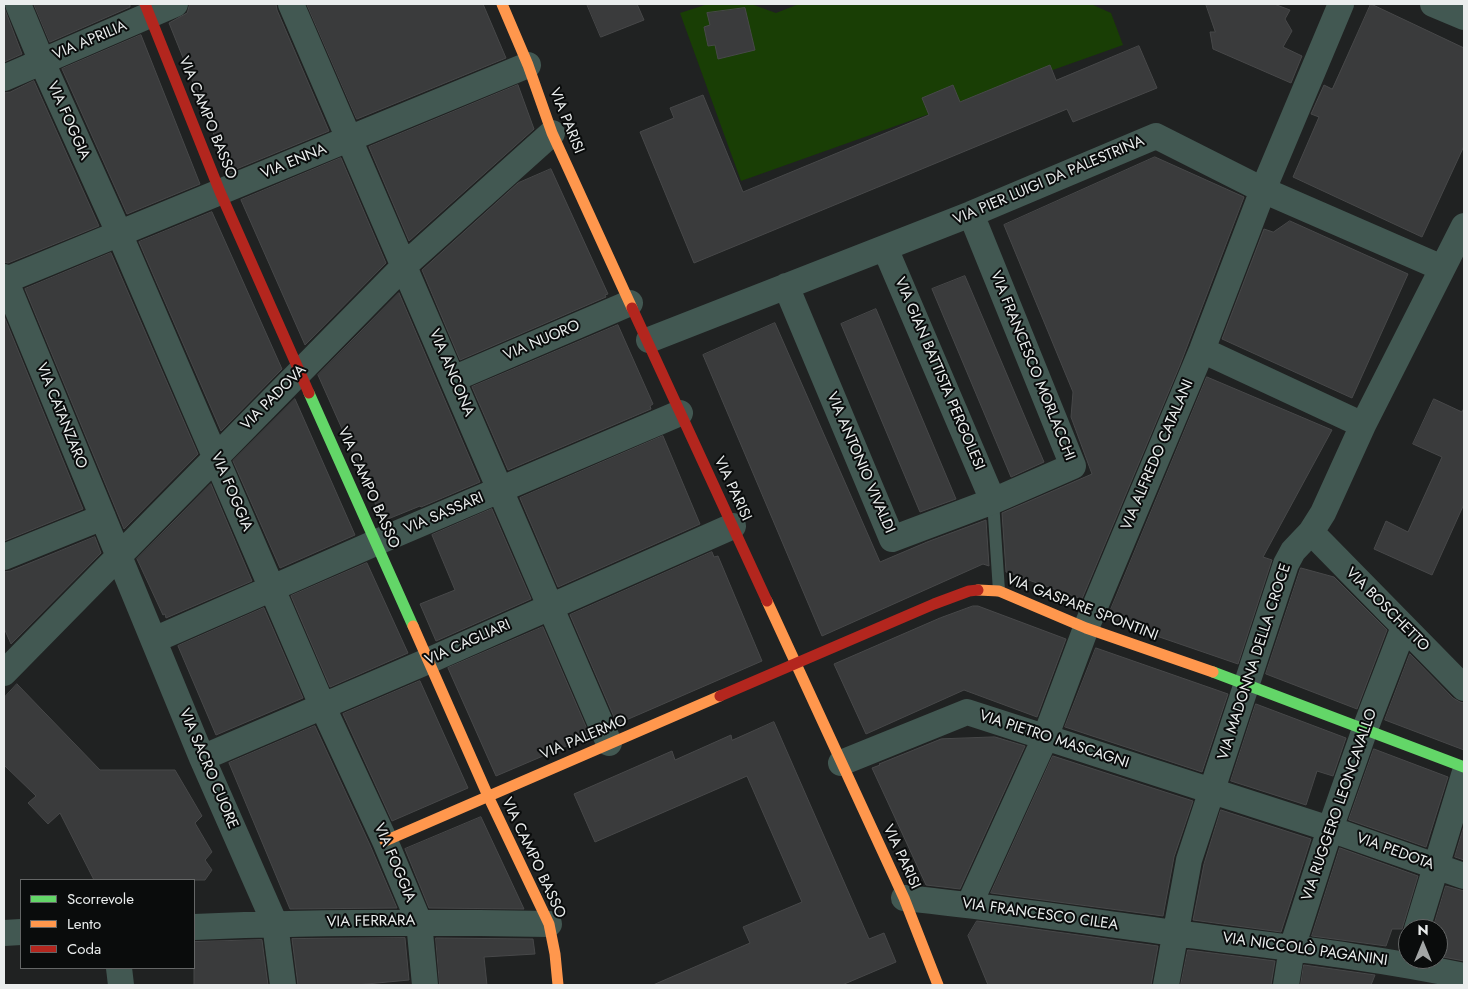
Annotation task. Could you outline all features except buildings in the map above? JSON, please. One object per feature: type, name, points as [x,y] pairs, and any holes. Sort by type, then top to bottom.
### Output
[{"type":"street","name":"VIA FOGGIA","points":[[18,4],[119,233],[322,705],[419,922],[425,985]]},
{"type":"street","name":"VIA APRILIA","points":[[4,78],[42,62],[147,9],[175,4]]},
{"type":"street","name":"VIA ANCONA","points":[[292,4],[609,743]]},
{"type":"street","name":"VIA PARISI","points":[[502,4],[528,65],[552,133],[630,303],[649,340],[732,526],[904,898],[938,985]]},
{"type":"street","name":"VIA ALFREDO CATALANI","points":[[970,905],[1045,738],[1086,628],[1202,350],[1263,190],[1341,4]]},
{"type":"street","points":[[1433,4],[1464,17]]},
{"type":"street","name":"VIA CAMPO BASSO","points":[[147,9],[220,192],[488,796],[549,924],[555,954],[558,985]]},
{"type":"street","name":"VIA ENNA","points":[[4,280],[528,65]]},
{"type":"street","name":"VIA PADOVA","points":[[4,673],[405,266],[552,133]]},
{"type":"street","name":"VIA PIER LUIGI DA PALESTRINA","points":[[649,340],[970,214],[1156,136],[1263,190],[1442,268]]},
{"type":"street","name":"VIA FRANCESCO MORLACCHI","points":[[970,214],[1073,466],[993,501]]},
{"type":"street","name":"VIA MADONNA DELLA CROCE","points":[[1166,985],[1190,860],[1286,564],[1323,513],[1363,425],[1464,226]]},
{"type":"street","name":"VIA GIAN BATTISTA PERGOLESI","points":[[885,248],[993,501]]},
{"type":"street","name":"VIA CATANZARO","points":[[4,280],[118,556]]},
{"type":"street","name":"VIA ANTONIO VIVALDI","points":[[786,286],[892,539],[993,501]]},
{"type":"street","name":"VIA NUORO","points":[[453,379],[630,303]]},
{"type":"street","points":[[1202,350],[1363,425]]},
{"type":"street","name":"VIA SASSARI","points":[[154,640],[375,542],[501,490],[680,412]]},
{"type":"street","points":[[4,557],[103,517]]},
{"type":"street","name":"VIA CAGLIARI","points":[[202,758],[428,661],[732,526]]},
{"type":"street","name":"VIA BOSCHETTO","points":[[1311,532],[1464,688]]},
{"type":"street","name":"VIA SACRO CUORE","points":[[118,556],[202,758],[274,924],[283,985]]},
{"type":"street","name":"VIA GASPARE SPONTINI","points":[[796,663],[969,591],[983,589],[999,591],[1086,628],[1248,684],[1464,767]]},
{"type":"street","name":"VIA RUGGERO LEONCAVALLO","points":[[1286,985],[1292,948],[1330,828],[1404,627]]},
{"type":"street","name":"VIA PALERMO","points":[[384,841],[796,663]]},
{"type":"street","name":"VIA PIETRO MASCAGNI","points":[[842,763],[967,712],[1212,791]]},
{"type":"street","points":[[1420,919],[1464,774]]},
{"type":"street","name":"VIA PEDOTA","points":[[1212,791],[1330,828],[1464,876]]},
{"type":"street","name":"VIA FRANCESCO CILEA","points":[[904,898],[970,905],[1175,933]]},
{"type":"street","name":"VIA FERRARA","points":[[195,927],[419,922],[549,924]]},
{"type":"street","points":[[4,933],[20,932]]},
{"type":"street","name":"VIA NICCOLÒ PAGANINI","points":[[1175,933],[1292,948],[1398,968]]},
{"type":"street","points":[[119,969],[121,985]]},
{"type":"street","name":"VIA NICCOLÒ PAGANINI","points":[[1406,969],[1464,976]]},
{"type":"lane","points":[[993,501],[999,591]]},
{"type":"green space","points":[[708,4],[751,4],[776,13],[799,4],[1091,4],[1111,13],[1123,45],[741,181],[680,13]]},
{"type":"traffic: fast","points":[[309,393],[413,626]]},
{"type":"traffic: fast","points":[[1213,672],[1464,767]]},
{"type":"traffic: slow","points":[[502,4],[528,65],[552,133],[632,308]]},
{"type":"traffic: slow","points":[[978,590],[999,591],[1086,628],[1213,672]]},
{"type":"traffic: slow","points":[[767,601],[904,898],[938,985]]},
{"type":"traffic: slow","points":[[413,626],[488,796],[549,924],[555,954],[558,985]]},
{"type":"traffic: slow","points":[[385,841],[720,696]]},
{"type":"traffic: jam","points":[[145,4],[220,192],[309,393]]},
{"type":"traffic: jam","points":[[632,308],[767,601]]},
{"type":"traffic: jam","points":[[720,696],[934,604],[969,591],[978,590]]}]
